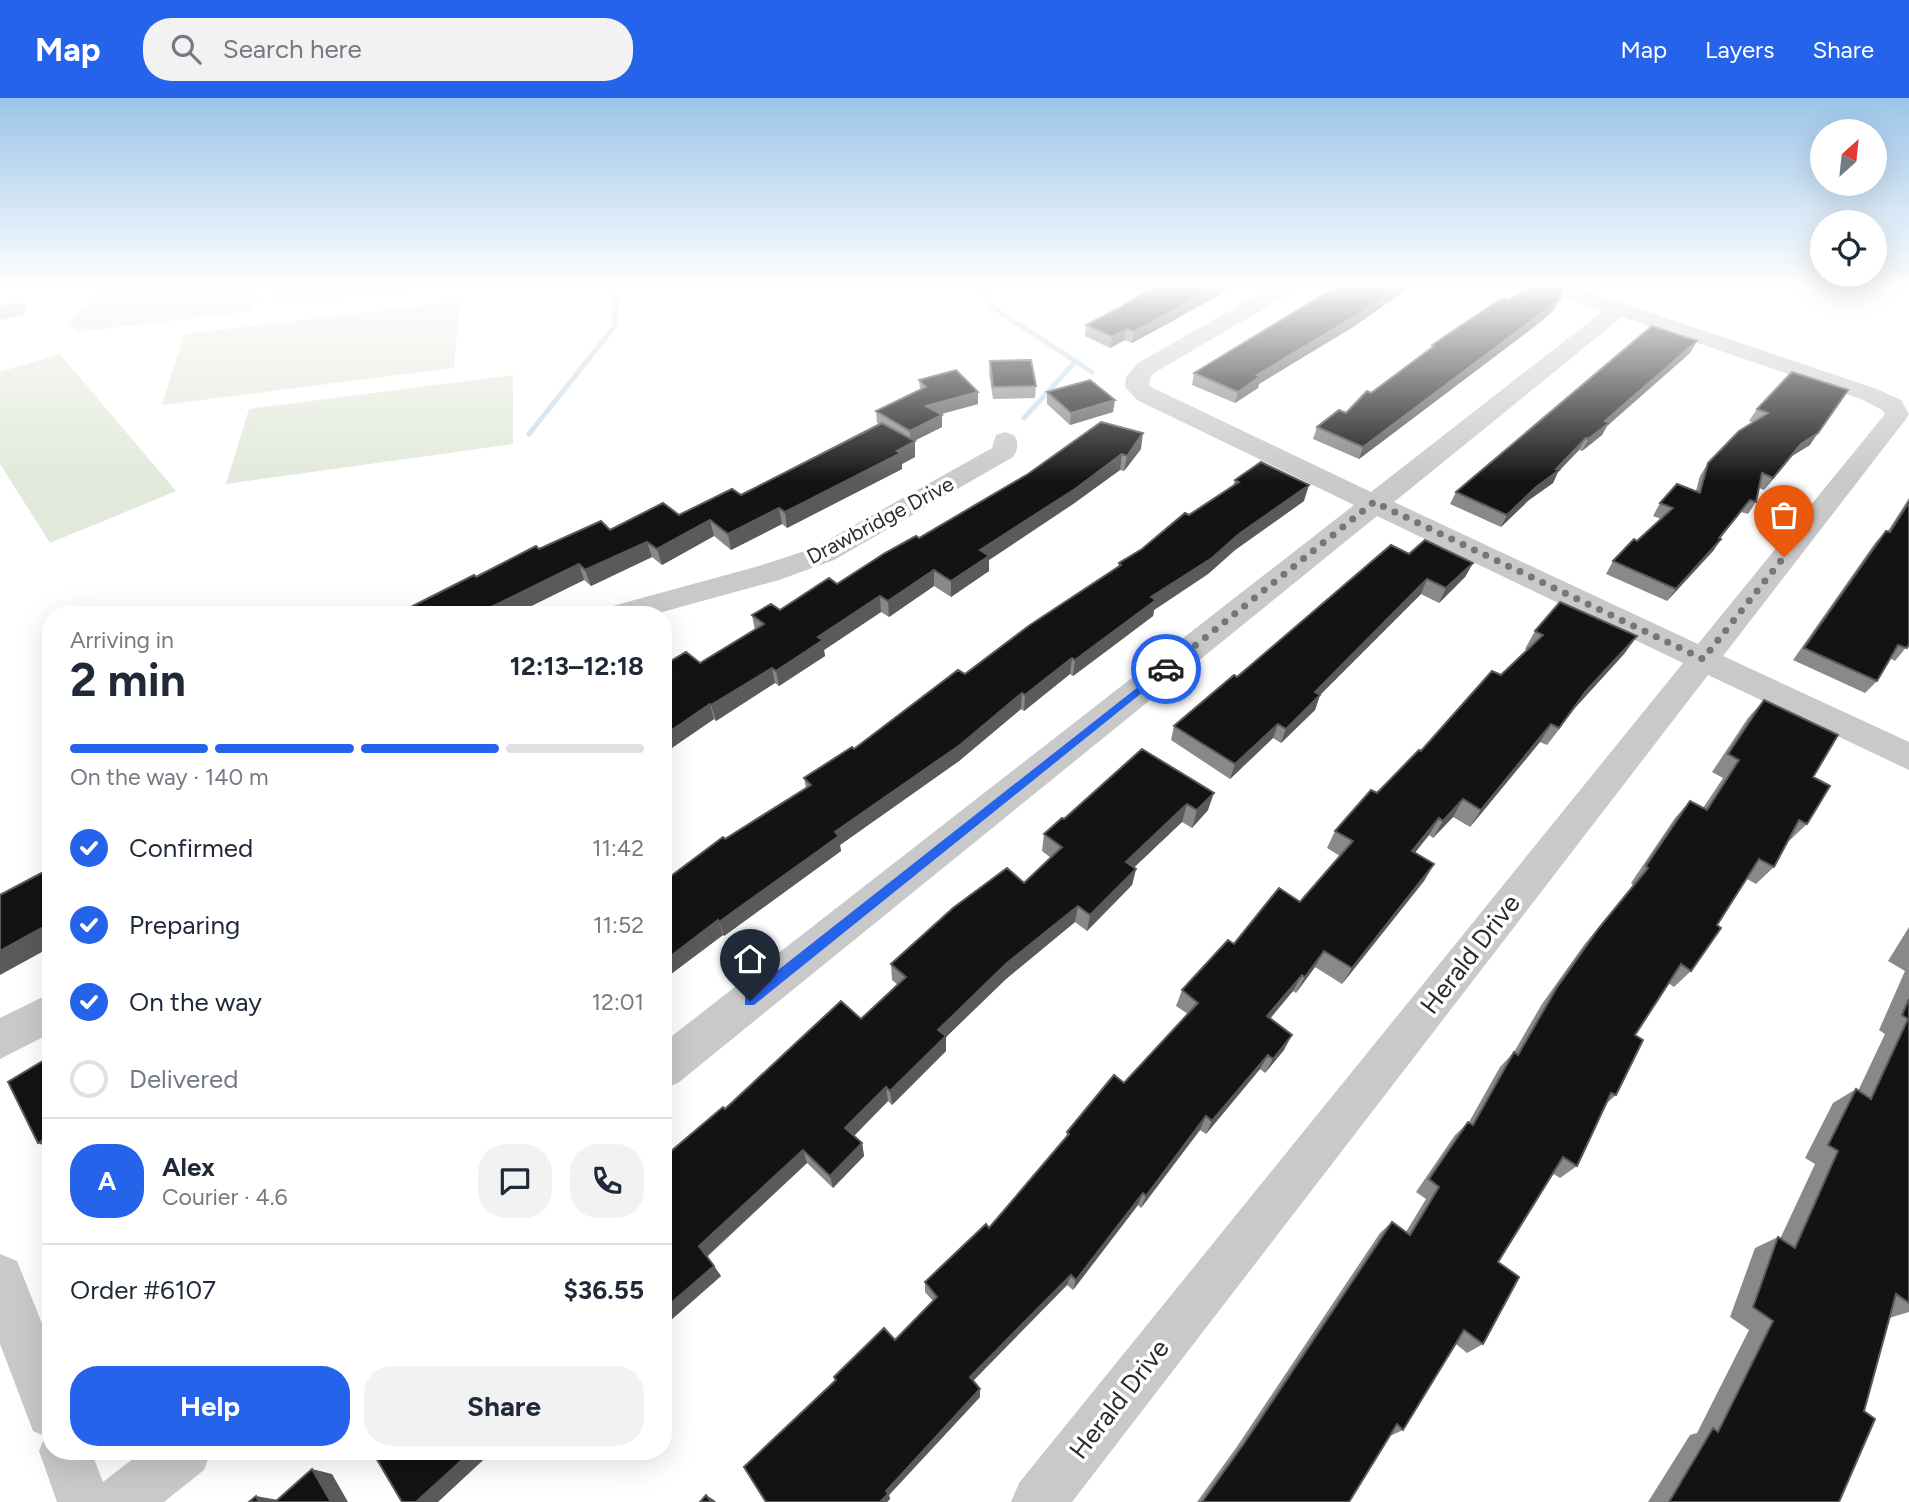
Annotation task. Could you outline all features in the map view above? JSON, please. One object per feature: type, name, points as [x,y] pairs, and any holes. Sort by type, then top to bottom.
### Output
[{"type":"street","points":[[1176,351],[1146,368],[1138,377],[1137,387],[1145,395],[1909,757]]},
{"type":"street","points":[[672,1062],[1566,351]]},
{"type":"street","name":"Herald Drive","points":[[1038,1502],[1897,414],[1892,405],[1869,394],[1741,351]]},
{"type":"street","name":"Drawbridge Drive","points":[[649,606],[769,573],[824,554],[1004,452],[1005,440]]},
{"type":"street","points":[[0,1040],[42,1016]]},
{"type":"street","points":[[0,1278],[42,1389]]},
{"type":"street","points":[[68,1460],[84,1502]]},
{"type":"street","points":[[121,1502],[174,1460]]},
{"type":"green space","points":[[179,351],[456,351],[454,368],[162,405]]},
{"type":"green space","points":[[60,354],[176,491],[50,543],[0,464],[0,372]]},
{"type":"green space","points":[[513,375],[513,444],[226,484],[249,409]]},
{"type":"building","points":[[1231,351],[1298,351],[1257,375],[1261,376],[1238,392],[1194,373]]},
{"type":"building","points":[[1428,351],[1491,351],[1363,447],[1317,427],[1339,410],[1346,413],[1367,391],[1371,393]]},
{"type":"building","points":[[1623,351],[1686,351],[1605,421],[1609,423],[1586,438],[1556,469],[1559,470],[1507,515],[1456,492]]},
{"type":"building","points":[[1031,360],[1036,386],[993,387],[990,361]]},
{"type":"building","points":[[956,370],[978,392],[926,406],[942,415],[910,431],[876,411],[926,387],[919,380]]},
{"type":"building","points":[[1792,372],[1848,390],[1818,433],[1801,444],[1773,478],[1762,473],[1756,502],[1750,500],[1719,538],[1721,539],[1676,589],[1613,561],[1634,539],[1637,541],[1673,508],[1660,503],[1677,484],[1700,493],[1708,463],[1739,431],[1768,413],[1757,409]]},
{"type":"building","points":[[1090,380],[1115,400],[1071,413],[1047,392]]},
{"type":"building","points":[[1101,422],[1143,433],[1127,456],[1122,454],[1075,489],[980,550],[989,556],[951,581],[934,570],[888,601],[880,596],[818,637],[823,640],[776,671],[772,668],[672,730],[672,660],[686,652],[700,663],[764,624],[752,615],[771,604],[780,610],[829,578],[837,584],[885,553],[916,536],[919,538],[1028,474]]},
{"type":"building","points":[[882,423],[915,441],[897,451],[901,453],[785,512],[779,508],[728,534],[710,520],[657,549],[647,542],[585,570],[579,564],[493,606],[413,606],[536,546],[539,549],[601,521],[610,530],[663,503],[679,515],[732,489],[741,495]]},
{"type":"building","points":[[1261,462],[1309,485],[1239,534],[1212,558],[1151,597],[1156,600],[1075,660],[1072,658],[1025,695],[1022,693],[960,745],[835,832],[839,836],[672,955],[672,875],[723,837],[725,839],[811,785],[804,778],[852,747],[854,749],[958,670],[965,674],[1030,625],[1121,565],[1119,563],[1142,549],[1185,513],[1189,515],[1239,482],[1235,480]]},
{"type":"building","points":[[1909,502],[1909,644],[1907,648],[1898,645],[1877,681],[1804,648]]},
{"type":"building","points":[[1425,540],[1473,563],[1446,588],[1427,579],[1315,692],[1320,695],[1286,729],[1278,724],[1235,764],[1174,726],[1234,675],[1237,677],[1391,545],[1409,554]]},
{"type":"building","points":[[1560,602],[1637,636],[1586,691],[1559,728],[1551,724],[1481,810],[1463,799],[1443,821],[1439,818],[1412,851],[1434,864],[1352,968],[1324,951],[1305,977],[1302,975],[1267,1016],[1292,1035],[1273,1059],[1268,1055],[1212,1121],[1206,1116],[1146,1196],[1143,1193],[1076,1280],[1071,1275],[970,1377],[980,1389],[886,1491],[888,1494],[880,1502],[766,1502],[744,1467],[836,1380],[834,1377],[884,1328],[895,1340],[937,1297],[925,1282],[986,1224],[989,1228],[1069,1134],[1067,1132],[1114,1075],[1124,1083],[1198,1003],[1182,990],[1228,940],[1234,944],[1279,888],[1300,902],[1353,841],[1335,831],[1371,790],[1377,793],[1419,750],[1421,751],[1492,671],[1501,675],[1543,635],[1535,631]]},
{"type":"building","points":[[1764,700],[1838,735],[1813,777],[1830,786],[1807,824],[1799,820],[1774,867],[1759,859],[1717,925],[1721,928],[1691,971],[1681,964],[1635,1035],[1643,1040],[1616,1095],[1611,1093],[1577,1166],[1563,1157],[1498,1262],[1519,1277],[1483,1344],[1464,1330],[1403,1430],[1397,1424],[1349,1502],[1202,1502],[1392,1222],[1410,1235],[1439,1187],[1429,1179],[1468,1122],[1473,1125],[1514,1052],[1518,1055],[1556,989],[1599,928],[1648,868],[1646,866],[1690,801],[1707,810],[1739,760],[1728,754]]},
{"type":"building","points":[[1142,749],[1214,793],[1197,810],[1187,804],[1126,862],[1136,869],[1090,915],[1078,906],[1007,963],[938,1030],[946,1036],[890,1091],[886,1087],[845,1128],[862,1143],[830,1176],[803,1150],[699,1246],[714,1266],[672,1302],[672,1150],[723,1107],[725,1109],[841,1001],[861,1019],[906,977],[891,964],[953,908],[1007,868],[1024,883],[1062,847],[1044,834]]},
{"type":"building","points":[[42,873],[42,928],[0,951],[0,895]]},
{"type":"building","points":[[1909,999],[1909,1303],[1896,1294],[1864,1411],[1875,1419],[1839,1502],[1669,1502],[1713,1428],[1718,1432],[1773,1321],[1753,1307],[1778,1237],[1795,1248],[1838,1151],[1828,1145],[1856,1089],[1871,1099],[1908,1019],[1902,1015]]},
{"type":"building","points":[[42,1061],[42,1141],[38,1143],[8,1082]]},
{"type":"building","points":[[377,1460],[462,1460],[416,1502],[402,1502]]},
{"type":"building","points":[[312,1469],[331,1502],[275,1502]]},
{"type":"building","points":[[706,1495],[711,1502],[700,1502]]},
{"type":"waterway","points":[[529,434],[595,351]]},
{"type":"waterway","points":[[1059,351],[1076,361]]},
{"type":"waterway","points":[[1024,418],[1076,361]]},
{"type":"waterway","points":[[1076,361],[1092,372]]},
{"type":"way so far","points":[[1166,669],[1374,502],[1703,659],[1784,557]]},
{"type":"route","points":[[750,1001],[1166,669]]}]
